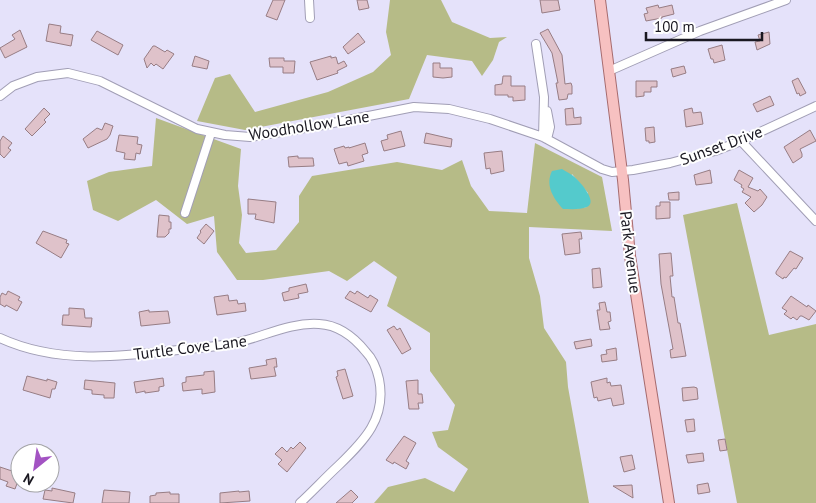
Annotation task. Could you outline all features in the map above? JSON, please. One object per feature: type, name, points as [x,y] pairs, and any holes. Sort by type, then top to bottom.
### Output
[{"type":"main road","name":"Park Avenue","points":[[600,0],[622,171],[630,256],[669,503]]},
{"type":"street","points":[[310,0],[310,18]]},
{"type":"street","points":[[609,71],[700,31],[786,0]]},
{"type":"street","points":[[536,44],[550,127],[545,138]]},
{"type":"street","name":"Woodhollow Lane","points":[[0,96],[13,86],[38,77],[68,73],[100,81],[197,129],[211,133],[250,137],[414,107],[449,110],[490,119],[545,138],[602,169],[612,172],[622,171]]},
{"type":"street","name":"Sunset Drive","points":[[622,171],[670,163],[715,151],[816,106]]},
{"type":"street","points":[[185,213],[211,133]]},
{"type":"street","points":[[741,141],[816,222]]},
{"type":"street","name":"Turtle Cove Lane","points":[[0,338],[24,348],[40,352],[93,356],[134,355],[233,344],[302,324],[320,324],[341,330],[357,341],[369,355],[377,371],[381,390],[379,410],[373,428],[361,444],[300,503]]},
{"type":"shaded area","points":[[390,0],[441,0],[452,22],[490,38],[507,37],[499,42],[493,60],[482,76],[472,61],[427,55],[409,99],[245,130],[197,121],[215,78],[230,74],[255,112],[328,92],[373,72],[391,55],[386,32]]},
{"type":"shaded area","points":[[156,118],[241,149],[238,186],[242,215],[239,243],[246,253],[276,250],[299,222],[299,196],[312,176],[397,162],[442,170],[462,160],[471,186],[489,211],[527,213],[535,143],[602,177],[612,231],[529,227],[529,258],[540,296],[544,328],[566,362],[568,387],[589,503],[374,503],[388,487],[425,478],[454,492],[468,469],[438,447],[432,432],[448,430],[455,405],[430,371],[430,333],[387,306],[397,277],[374,261],[347,281],[329,271],[263,280],[237,280],[217,252],[214,216],[187,224],[156,200],[118,221],[93,210],[87,181],[109,172],[152,166]],"holes":[[[572,174],[588,193],[587,207],[563,209]]]},
{"type":"shaded area","points":[[562,169],[575,177],[583,186],[591,200],[587,207],[563,209],[556,200],[551,191],[549,181],[552,171]]},
{"type":"shaded area","points":[[737,203],[769,335],[816,324],[816,503],[737,503],[683,215]]},
{"type":"building","points":[[273,0],[285,0],[277,20],[266,16]]},
{"type":"building","points":[[357,0],[367,0],[369,8],[359,10]]},
{"type":"building","points":[[540,0],[558,0],[560,10],[542,13]]},
{"type":"building","points":[[658,5],[659,8],[672,5],[674,14],[646,21],[644,14],[648,13],[646,8]]},
{"type":"building","points":[[49,24],[61,26],[60,33],[73,35],[71,46],[46,41]]},
{"type":"building","points":[[548,29],[562,55],[565,84],[571,83],[572,86],[572,94],[568,94],[567,99],[559,100],[556,83],[558,83],[552,53],[540,33]]},
{"type":"building","points":[[20,30],[27,47],[5,58],[0,48],[15,39],[12,35]]},
{"type":"building","points":[[97,31],[123,45],[118,55],[91,40]]},
{"type":"building","points":[[769,32],[770,44],[757,50],[755,42],[760,41],[758,35]]},
{"type":"building","points":[[358,33],[365,42],[348,54],[343,47]]},
{"type":"building","points":[[722,45],[725,60],[714,63],[708,49]]},
{"type":"building","points":[[153,46],[174,54],[163,69],[151,63],[147,68],[144,59]]},
{"type":"building","points":[[195,56],[209,61],[207,69],[192,66]]},
{"type":"building","points":[[331,56],[331,58],[336,57],[338,64],[344,61],[347,66],[337,71],[338,73],[317,80],[310,62]]},
{"type":"building","points":[[269,58],[284,58],[284,61],[295,61],[294,73],[283,73],[283,67],[270,67]]},
{"type":"building","points":[[433,63],[440,63],[440,68],[452,68],[452,77],[433,77]]},
{"type":"building","points":[[684,66],[686,73],[673,77],[671,69]]},
{"type":"building","points":[[503,76],[511,76],[511,86],[525,86],[525,100],[513,101],[513,97],[508,97],[508,95],[495,95],[495,85],[502,84]]},
{"type":"building","points":[[798,78],[806,93],[800,96],[799,93],[797,94],[792,81]]},
{"type":"building","points":[[636,81],[657,81],[657,87],[651,87],[651,92],[644,92],[644,96],[636,97]]},
{"type":"building","points":[[770,96],[774,105],[757,112],[753,104]]},
{"type":"building","points":[[44,108],[50,114],[44,120],[46,122],[32,136],[25,129]]},
{"type":"building","points":[[573,108],[574,118],[581,117],[581,124],[566,125],[565,109]]},
{"type":"building","points":[[692,108],[693,113],[701,112],[703,124],[686,127],[684,110]]},
{"type":"building","points":[[105,123],[113,126],[110,135],[107,139],[88,148],[83,139],[97,128],[102,130]]},
{"type":"building","points":[[654,127],[655,142],[649,143],[649,141],[646,141],[645,128]]},
{"type":"building","points":[[810,130],[816,141],[800,149],[802,157],[793,163],[784,147]]},
{"type":"building","points":[[401,131],[405,146],[384,151],[381,141],[388,139],[387,135]]},
{"type":"building","points":[[426,133],[452,139],[451,147],[424,143]]},
{"type":"building","points":[[119,135],[138,137],[137,144],[142,145],[140,154],[136,153],[135,160],[124,159],[125,153],[116,151]]},
{"type":"building","points":[[3,136],[12,143],[8,148],[11,150],[4,158],[0,154],[0,141]]},
{"type":"building","points":[[365,143],[368,153],[362,155],[364,161],[348,166],[347,162],[339,164],[334,149],[344,146],[349,148]]},
{"type":"building","points":[[502,151],[504,171],[491,174],[490,168],[486,169],[484,153]]},
{"type":"building","points":[[298,156],[298,158],[313,158],[314,166],[289,167],[288,157]]},
{"type":"building","points":[[710,170],[712,183],[696,185],[694,175]]},
{"type":"building","points":[[739,170],[753,178],[748,187],[758,191],[760,189],[767,197],[754,212],[745,203],[751,197],[742,192],[744,189],[741,187],[742,185],[734,180]]},
{"type":"building","points":[[679,192],[679,200],[669,200],[668,193]]},
{"type":"building","points":[[248,199],[276,202],[274,223],[255,219],[256,214],[248,214]]},
{"type":"building","points":[[660,202],[670,202],[670,218],[656,219],[656,206],[660,206]]},
{"type":"building","points":[[159,215],[169,216],[169,222],[171,222],[171,229],[169,229],[169,233],[165,237],[157,237]]},
{"type":"building","points":[[206,224],[214,231],[204,244],[197,238]]},
{"type":"building","points":[[43,231],[67,240],[66,243],[69,244],[61,258],[36,243]]},
{"type":"building","points":[[581,232],[582,239],[579,239],[580,253],[565,255],[562,234]]},
{"type":"building","points":[[790,251],[803,258],[796,269],[794,268],[783,279],[776,272]]},
{"type":"building","points":[[671,253],[673,276],[670,276],[672,297],[674,297],[686,356],[671,358],[670,350],[673,349],[661,284],[659,254]]},
{"type":"building","points":[[600,268],[602,287],[593,288],[592,269]]},
{"type":"building","points":[[306,284],[308,292],[298,294],[299,298],[284,301],[282,293],[289,291],[289,288]]},
{"type":"building","points":[[8,291],[20,297],[18,300],[22,302],[17,311],[0,304],[2,293],[6,295]]},
{"type":"building","points":[[350,291],[355,294],[357,291],[368,298],[370,295],[378,300],[371,312],[345,298]]},
{"type":"building","points":[[228,295],[229,301],[237,300],[238,304],[245,303],[246,311],[217,315],[214,297]]},
{"type":"building","points":[[791,296],[816,311],[809,320],[802,316],[797,320],[793,317],[791,319],[784,314],[787,311],[782,308]]},
{"type":"building","points":[[605,302],[607,312],[610,312],[611,321],[608,322],[610,329],[600,330],[597,310],[600,310],[599,303]]},
{"type":"building","points":[[69,308],[84,309],[85,318],[92,318],[91,327],[62,325],[63,315],[69,315]]},
{"type":"building","points":[[149,310],[149,312],[168,311],[170,323],[141,326],[139,312]]},
{"type":"building","points":[[394,326],[397,330],[400,328],[411,349],[402,354],[387,330]]},
{"type":"building","points":[[591,339],[592,346],[576,349],[574,342]]},
{"type":"building","points":[[616,348],[617,360],[602,362],[601,355],[607,354],[606,350]]},
{"type":"building","points":[[276,358],[277,367],[274,367],[276,376],[251,379],[249,368],[267,365],[266,360]]},
{"type":"building","points":[[345,369],[353,396],[343,399],[336,377],[338,376],[337,371]]},
{"type":"building","points":[[214,371],[215,392],[202,394],[202,389],[183,391],[182,383],[186,382],[186,377],[204,375],[204,372]]},
{"type":"building","points":[[27,376],[57,382],[55,389],[52,389],[50,398],[23,390]]},
{"type":"building","points":[[163,378],[164,386],[159,387],[159,391],[136,393],[134,382]]},
{"type":"building","points":[[607,378],[607,383],[610,382],[611,386],[621,385],[624,404],[613,406],[611,398],[598,401],[597,397],[594,398],[591,382]]},
{"type":"building","points":[[85,380],[115,383],[114,398],[104,398],[104,395],[92,394],[92,390],[84,389]]},
{"type":"building","points":[[418,380],[418,394],[422,394],[423,403],[418,403],[419,409],[409,409],[406,381]]},
{"type":"building","points":[[682,388],[697,388],[698,399],[683,401]]},
{"type":"building","points":[[694,419],[695,431],[687,432],[685,420]]},
{"type":"building","points":[[404,436],[416,443],[406,461],[409,463],[406,469],[386,460]]},
{"type":"building","points":[[725,439],[727,450],[720,451],[718,440]]},
{"type":"building","points":[[300,442],[306,448],[287,472],[278,464],[282,460],[275,454],[282,447],[287,452],[291,447],[293,449]]},
{"type":"building","points":[[703,453],[704,461],[688,463],[686,455]]},
{"type":"building","points":[[632,455],[635,469],[624,472],[620,457]]},
{"type":"building","points":[[0,467],[10,470],[10,487],[6,486],[8,482],[0,479]]},
{"type":"building","points":[[708,483],[710,492],[698,494],[697,485]]},
{"type":"building","points":[[632,485],[633,498],[613,486]]},
{"type":"building","points":[[60,490],[75,493],[73,503],[43,499],[44,493],[60,493]]},
{"type":"building","points":[[104,490],[130,492],[129,503],[102,503]]},
{"type":"building","points":[[351,490],[358,497],[352,503],[336,503]]},
{"type":"building","points":[[249,491],[250,501],[220,503],[220,493]]},
{"type":"building","points":[[170,492],[170,494],[179,494],[179,503],[150,503],[150,496],[156,495],[156,493]]}]
